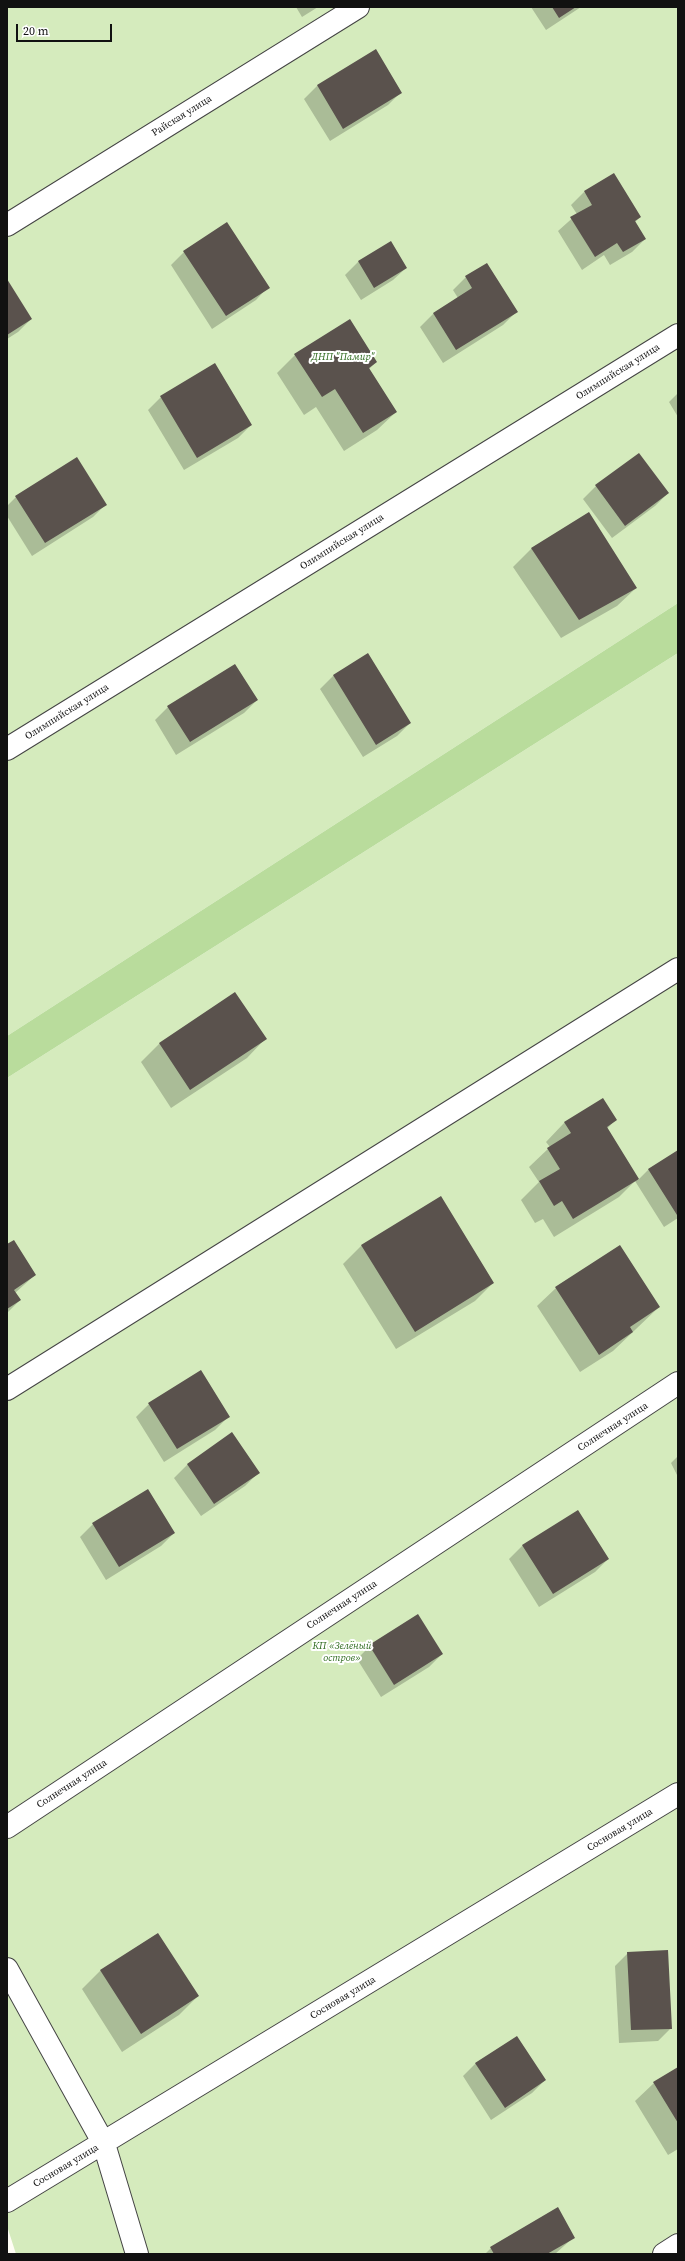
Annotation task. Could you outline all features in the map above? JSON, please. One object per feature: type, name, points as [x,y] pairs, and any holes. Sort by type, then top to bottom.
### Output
[{"type":"street","name":"Райская улица","points":[[7,225],[358,7]]},
{"type":"street","name":"Олимпийская улица","points":[[7,749],[678,335]]},
{"type":"street","points":[[7,1389],[678,969]]},
{"type":"street","name":"Солнечная улица","points":[[7,1827],[678,1383]]},
{"type":"street","name":"Сосновая улица","points":[[7,2201],[104,2144],[678,1794]]},
{"type":"street","points":[[7,1969],[104,2144],[137,2254]]},
{"type":"street","points":[[664,2254],[678,2245]]},
{"type":"green space","name":"ДНП \"Памир\"","points":[[7,7],[678,7],[678,603],[7,1036]]},
{"type":"green space","points":[[678,603],[678,653],[7,1078],[7,1036]]},
{"type":"green space","name":"КП «Зелёный остров»","points":[[678,653],[678,2254],[16,2254],[7,2226],[7,1078]]},
{"type":"building","points":[[552,7],[576,7],[559,18]]},
{"type":"building","points":[[376,49],[402,93],[343,129],[317,85]]},
{"type":"building","points":[[614,173],[641,217],[635,221],[646,239],[623,252],[617,243],[595,257],[570,217],[592,205],[584,191]]},
{"type":"building","points":[[227,222],[270,288],[226,316],[183,251]]},
{"type":"building","points":[[391,241],[407,268],[374,288],[358,261]]},
{"type":"building","points":[[487,263],[518,312],[456,350],[433,313],[472,288],[465,276]]},
{"type":"building","points":[[7,279],[32,319],[7,335]]},
{"type":"building","points":[[350,319],[377,362],[369,368],[397,412],[363,433],[335,389],[322,397],[294,354]]},
{"type":"building","points":[[215,363],[252,425],[197,458],[160,396]]},
{"type":"building","points":[[639,453],[669,493],[625,526],[595,485]]},
{"type":"building","points":[[77,457],[107,505],[45,543],[15,496]]},
{"type":"building","points":[[589,512],[637,588],[579,620],[531,548]]},
{"type":"building","points":[[368,653],[411,723],[376,745],[333,675]]},
{"type":"building","points":[[235,664],[258,700],[190,742],[167,706]]},
{"type":"building","points":[[235,992],[267,1039],[190,1090],[159,1043]]},
{"type":"building","points":[[603,1098],[617,1120],[607,1127],[639,1179],[573,1219],[562,1201],[554,1206],[539,1181],[560,1169],[547,1148],[571,1133],[564,1122]]},
{"type":"building","points":[[678,1150],[678,1214],[677,1215],[648,1169]]},
{"type":"building","points":[[441,1196],[494,1283],[415,1332],[361,1245]]},
{"type":"building","points":[[14,1240],[36,1275],[14,1290],[21,1300],[7,1309],[7,1244]]},
{"type":"building","points":[[620,1245],[660,1307],[630,1327],[633,1332],[599,1355],[555,1287]]},
{"type":"building","points":[[201,1370],[230,1417],[177,1449],[148,1403]]},
{"type":"building","points":[[232,1432],[260,1473],[214,1504],[187,1464]]},
{"type":"building","points":[[148,1489],[175,1533],[119,1567],[92,1523]]},
{"type":"building","points":[[578,1510],[609,1559],[553,1594],[522,1545]]},
{"type":"building","points":[[418,1614],[443,1654],[394,1685],[369,1645]]},
{"type":"building","points":[[158,1933],[199,1996],[141,2034],[100,1970]]},
{"type":"building","points":[[668,1950],[672,2029],[631,2030],[627,1952]]},
{"type":"building","points":[[517,2036],[546,2080],[505,2108],[475,2063]]},
{"type":"building","points":[[678,2067],[678,2123],[653,2082]]},
{"type":"building","points":[[558,2207],[575,2238],[547,2254],[494,2254],[490,2247]]}]
